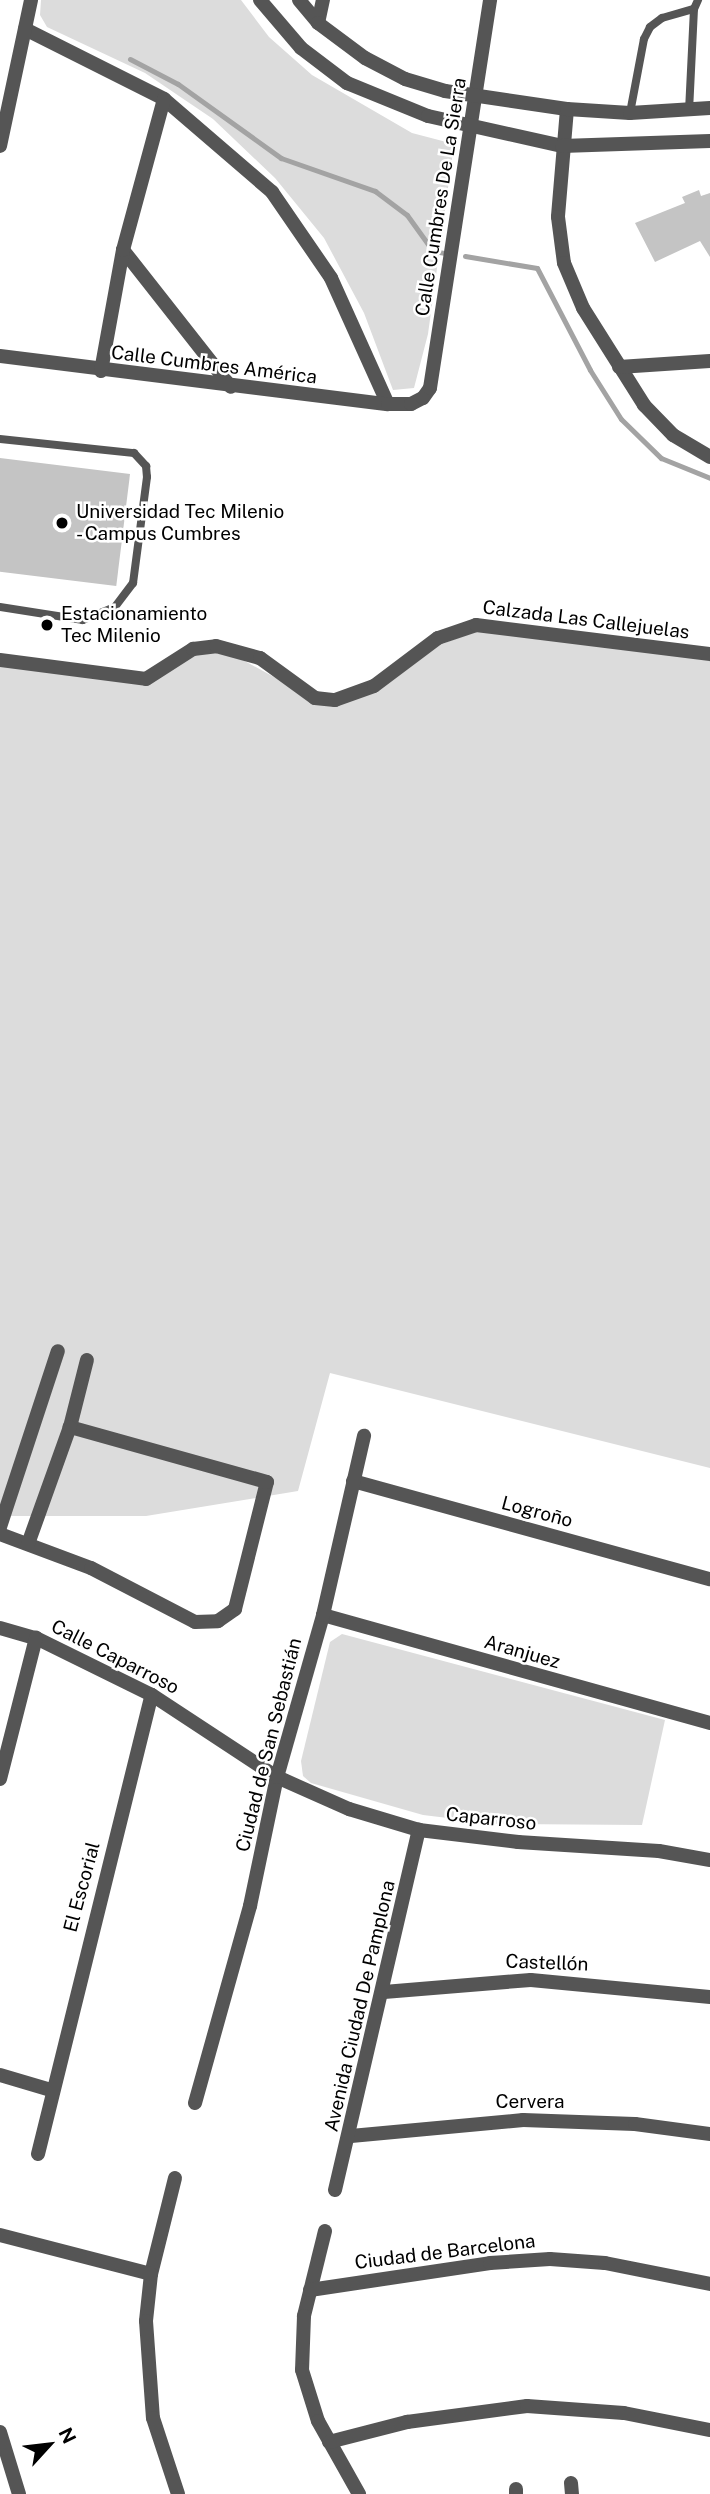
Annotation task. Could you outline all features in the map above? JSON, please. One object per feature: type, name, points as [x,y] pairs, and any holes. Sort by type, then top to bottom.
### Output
[{"type":"street","points":[[0,146],[31,0]]},
{"type":"street","points":[[260,0],[301,48],[347,83],[386,102],[562,146],[710,141]]},
{"type":"street","points":[[299,0],[318,23],[365,58],[405,79],[477,97],[567,109],[631,113],[710,108]]},
{"type":"street","points":[[318,23],[323,0]]},
{"type":"street","name":"Calle Cumbres De La Sierra","points":[[423,398],[430,388],[490,0]]},
{"type":"street","points":[[25,29],[164,99],[272,192],[309,241],[351,314],[388,404]]},
{"type":"street","points":[[101,371],[122,250],[164,99]]},
{"type":"street","points":[[567,109],[558,217],[564,263],[583,309],[644,405],[673,435],[710,457]]},
{"type":"street","points":[[122,250],[231,387]]},
{"type":"street","name":"Calle Cumbres América","points":[[0,356],[101,371],[388,404],[411,404],[423,398]]},
{"type":"street","points":[[618,367],[710,361]]},
{"type":"street","name":"Calzada Las Callejuelas","points":[[0,660],[146,679],[193,649],[216,646],[260,658],[315,698],[335,700],[374,686],[438,638],[476,625],[710,654]]},
{"type":"street","points":[[0,1527],[58,1351]]},
{"type":"street","points":[[28,1544],[70,1427],[87,1360]]},
{"type":"street","points":[[0,1534],[91,1567],[195,1622],[218,1621],[234,1609],[267,1482],[70,1427]]},
{"type":"street","name":"Ciudad de San Sebastián","points":[[195,2103],[250,1906],[276,1777],[323,1615],[364,1436]]},
{"type":"street","name":"Logroño","points":[[353,1481],[710,1579]]},
{"type":"street","name":"Aranjuez","points":[[323,1615],[710,1723]]},
{"type":"street","name":"Calle Caparroso","points":[[0,1628],[36,1638],[152,1695],[276,1777]]},
{"type":"street","points":[[0,1779],[36,1638]]},
{"type":"street","name":"El Escorial","points":[[38,2154],[51,2090],[152,1695]]},
{"type":"street","name":"Caparroso","points":[[276,1777],[349,1809],[418,1830],[518,1842],[659,1851],[710,1860]]},
{"type":"street","name":"Avenida Ciudad De Pamplona","points":[[335,2190],[351,2136],[418,1830]]},
{"type":"street","name":"Castellón","points":[[384,1992],[531,1980],[710,1997]]},
{"type":"street","points":[[0,2075],[51,2090]]},
{"type":"street","name":"Cervera","points":[[351,2136],[523,2120],[635,2124],[710,2134]]},
{"type":"street","points":[[175,2178],[151,2274],[146,2367],[153,2418],[178,2494]]},
{"type":"street","points":[[325,2231],[301,2341],[302,2370],[309,2399],[329,2442],[359,2494]]},
{"type":"street","points":[[0,2237],[151,2274]]},
{"type":"street","name":"Ciudad de Barcelona","points":[[310,2290],[490,2263],[550,2259],[605,2263],[710,2284]]},
{"type":"street","points":[[329,2442],[407,2422],[527,2406],[624,2413],[710,2430]]},
{"type":"street","points":[[0,2432],[19,2494]]},
{"type":"lane","points":[[631,113],[643,39],[650,27],[662,18],[696,4],[689,111]]},
{"type":"lane","points":[[0,439],[134,453],[146,466],[147,477],[133,583],[115,607],[83,620],[0,607]]},
{"type":"shaded area","points":[[41,0],[241,0],[269,37],[312,75],[412,133],[454,144],[428,334],[414,388],[393,390],[364,313],[324,238],[275,178],[213,119],[145,73],[47,27],[40,15]]},
{"type":"shaded area","points":[[486,627],[710,656],[710,1468],[330,1373],[298,1491],[146,1516],[0,1516],[0,662],[154,681],[191,651],[223,649],[314,699],[339,703],[437,646]]},
{"type":"shaded area","points":[[342,1634],[665,1720],[642,1825],[497,1824],[423,1815],[311,1783],[303,1776],[301,1761],[330,1642]]},
{"type":"building","points":[[699,190],[701,196],[710,193],[710,257],[700,241],[655,262],[635,223],[685,203],[682,197]]},
{"type":"building","name":"Universidad Tec Milenio - Campus Cumbres","points":[[0,458],[130,474],[116,586],[0,572]]},
{"type":"waterway","points":[[130,59],[178,84],[281,158],[375,191],[407,215],[433,251],[444,253]]},
{"type":"waterway","points":[[465,256],[537,268],[590,370],[621,419],[661,458],[710,478]]},
{"type":"place","name":"Universidad Tec Milenio - Campus Cumbres","points":[[62,523]]},
{"type":"place","name":"Estacionamiento Tec Milenio","points":[[47,625]]}]
